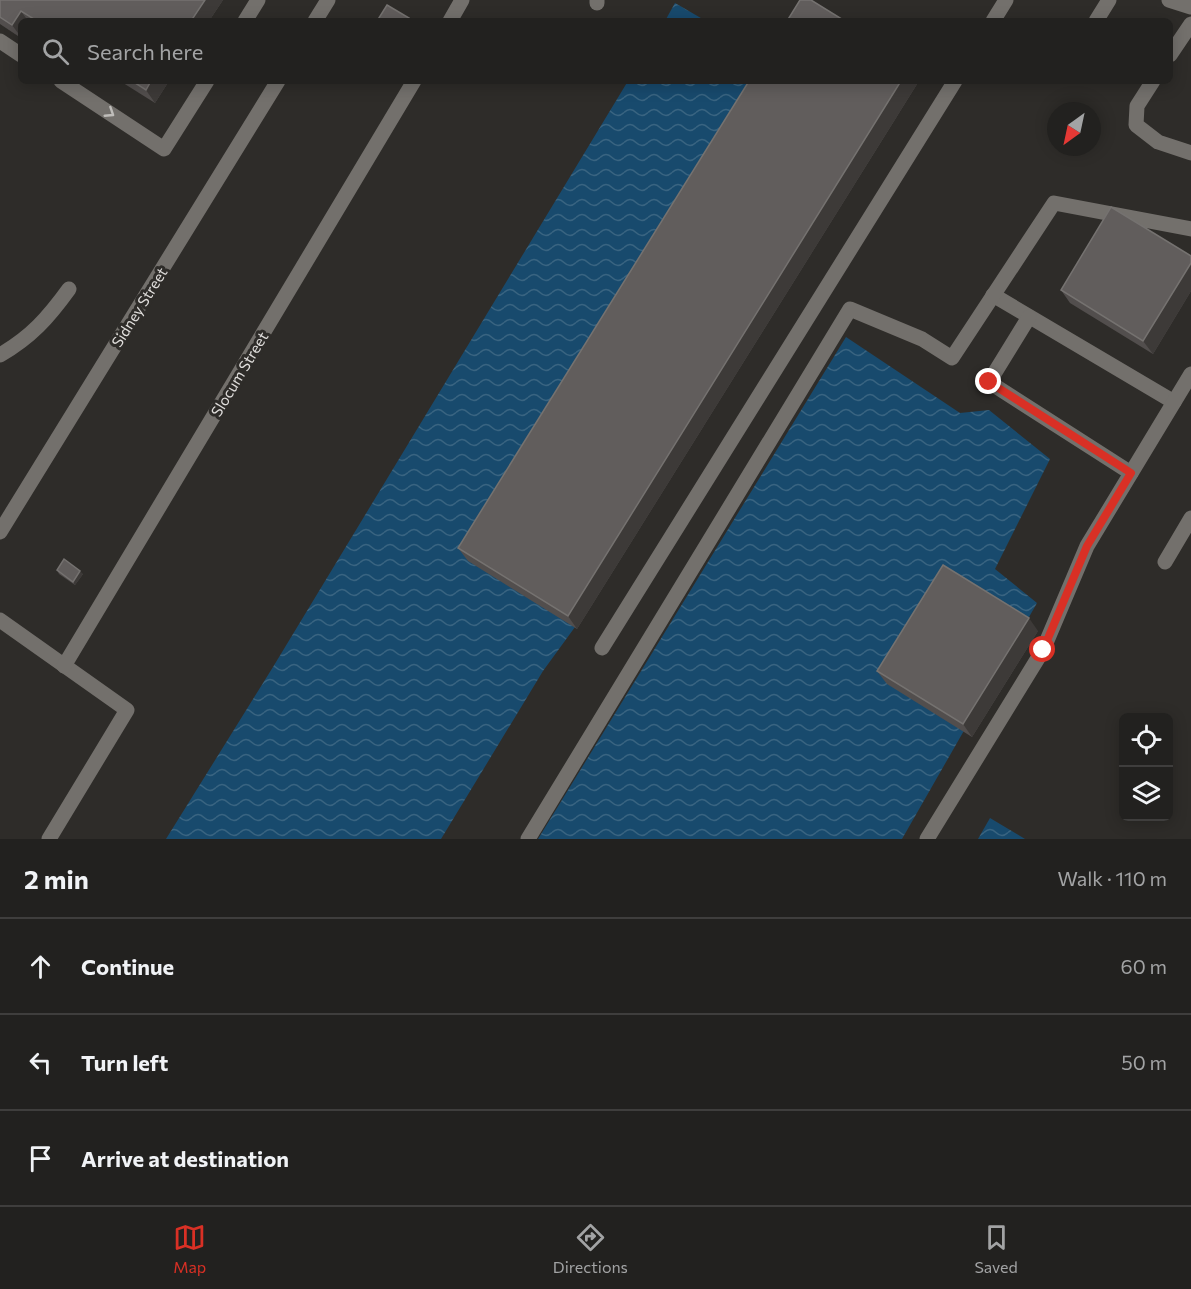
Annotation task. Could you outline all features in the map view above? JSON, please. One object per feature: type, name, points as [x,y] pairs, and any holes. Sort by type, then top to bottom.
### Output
[{"type":"street","points":[[247,18],[258,0]]},
{"type":"street","points":[[317,18],[328,0]]},
{"type":"street","points":[[452,18],[462,0]]},
{"type":"street","points":[[995,18],[1006,0]]},
{"type":"street","points":[[1098,18],[1109,0]]},
{"type":"street","points":[[1170,0],[1191,7]]},
{"type":"street","points":[[1173,51],[1191,24]]},
{"type":"street","points":[[0,41],[18,53]]},
{"type":"street","points":[[66,84],[164,149],[205,84]]},
{"type":"street","name":"Sidney Street","points":[[0,532],[276,84]]},
{"type":"street","name":"Slocum Street","points":[[64,666],[412,84]]},
{"type":"street","points":[[602,648],[953,84]]},
{"type":"street","points":[[1151,84],[1137,106],[1136,124],[1158,142],[1191,153]]},
{"type":"street","points":[[528,839],[849,309],[922,339],[952,358],[1054,203],[1191,230]]},
{"type":"street","points":[[0,355],[27,339],[52,314],[69,289]]},
{"type":"street","points":[[993,295],[1174,402]]},
{"type":"street","points":[[1029,317],[989,382],[1131,473]]},
{"type":"street","points":[[927,839],[1043,650],[1087,546],[1191,374]]},
{"type":"street","points":[[1165,562],[1191,518]]},
{"type":"street","points":[[1,624],[127,710],[50,839]]},
{"type":"water","points":[[675,3],[701,18],[667,18]]},
{"type":"water","points":[[626,84],[806,84],[575,627],[543,671],[441,839],[166,839],[273,667]]},
{"type":"water","points":[[846,337],[960,413],[989,410],[1050,459],[995,569],[1037,603],[902,839],[538,839]]},
{"type":"water","points":[[990,818],[1025,839],[978,839]]},
{"type":"building","points":[[0,0],[205,0],[193,18],[32,18],[21,11],[12,25],[0,17]]},
{"type":"building","points":[[800,0],[811,0],[840,18],[789,18]]},
{"type":"building","points":[[387,5],[409,18],[379,18]]},
{"type":"building","points":[[137,84],[149,84],[146,90]]},
{"type":"building","points":[[747,84],[899,84],[568,616],[458,548]]},
{"type":"building","points":[[1111,207],[1191,256],[1191,263],[1143,341],[1061,290]]},
{"type":"building","points":[[64,559],[80,571],[73,582],[57,570]]},
{"type":"building","points":[[943,565],[1029,618],[963,724],[877,671]]},
{"type":"route","points":[[989,382],[1131,473],[1087,546],[1043,650]]}]
